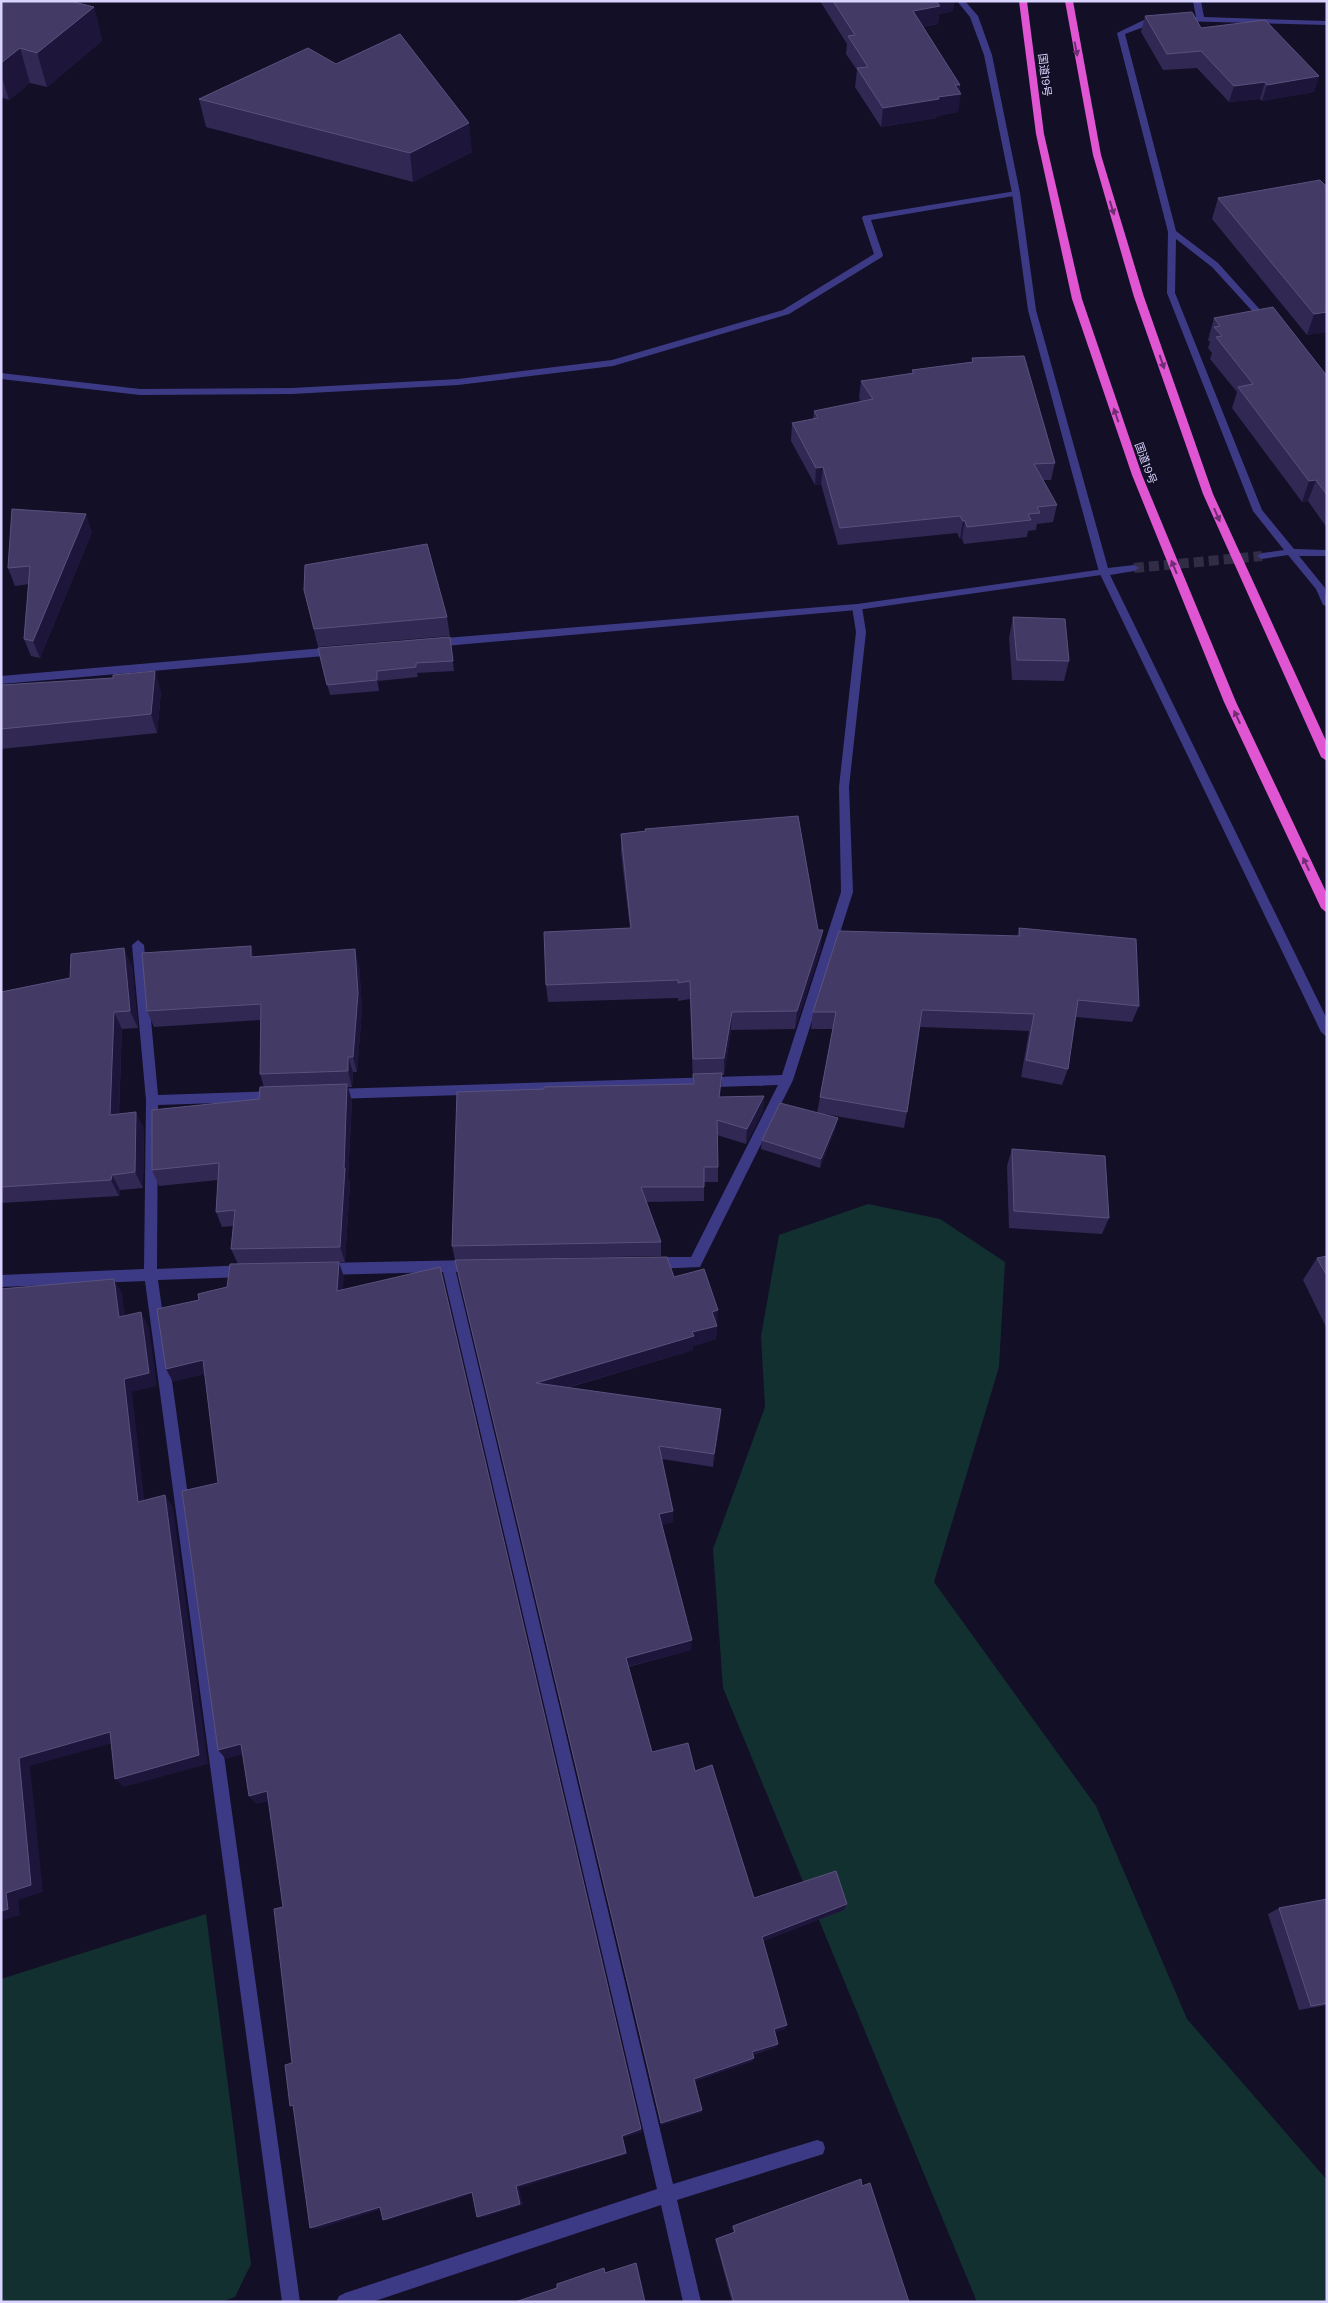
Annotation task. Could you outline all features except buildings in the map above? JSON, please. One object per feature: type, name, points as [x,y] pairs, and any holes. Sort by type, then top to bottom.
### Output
[{"type":"highway","name":"国道19号","points":[[1024,1],[1040,134],[1080,308],[1144,494],[1230,702],[1327,908]]},
{"type":"highway","points":[[1069,1],[1096,156],[1139,297],[1208,494],[1327,757]]},
{"type":"street","points":[[961,1],[974,16],[988,55],[1016,193],[1032,310],[1104,572],[1327,1032]]},
{"type":"street","points":[[1197,1],[1200,18]]},
{"type":"street","points":[[1327,23],[1200,18],[1151,20],[1122,33],[1172,232],[1171,293],[1258,511],[1289,552],[1320,588],[1327,602]]},
{"type":"street","points":[[1,376],[140,392],[292,391],[458,382],[613,363],[786,312],[879,255],[866,218],[1016,193]]},
{"type":"street","points":[[1172,232],[1215,265],[1274,329]]},
{"type":"street","points":[[1262,556],[1289,552],[1327,553]]},
{"type":"street","points":[[419,644],[857,607],[1134,568]]},
{"type":"street","points":[[636,1264],[696,1263],[786,1080],[847,892],[844,787],[861,632],[857,607]]},
{"type":"street","points":[[1,680],[350,650]]},
{"type":"street","points":[[138,945],[152,1100],[150,1273],[291,2302]]},
{"type":"street","points":[[320,1094],[786,1080]]},
{"type":"street","points":[[152,1100],[291,1096]]},
{"type":"street","points":[[448,1266],[692,2302]]},
{"type":"street","points":[[308,1269],[487,1266]]},
{"type":"street","points":[[1,1280],[150,1273],[259,1271]]},
{"type":"street","points":[[345,2302],[666,2195],[817,2148]]},
{"type":"green space","points":[[868,1204],[940,1219],[1005,1262],[999,1367],[934,1582],[1096,1806],[1187,2019],[1327,2180],[1327,2302],[977,2302],[723,1688],[713,1549],[765,1407],[761,1336],[779,1235]]},
{"type":"green space","points":[[206,1914],[251,2264],[235,2297],[221,2302],[1,2302],[1,1979]]},
{"type":"tunnel","points":[[1134,568],[1262,556]]}]
